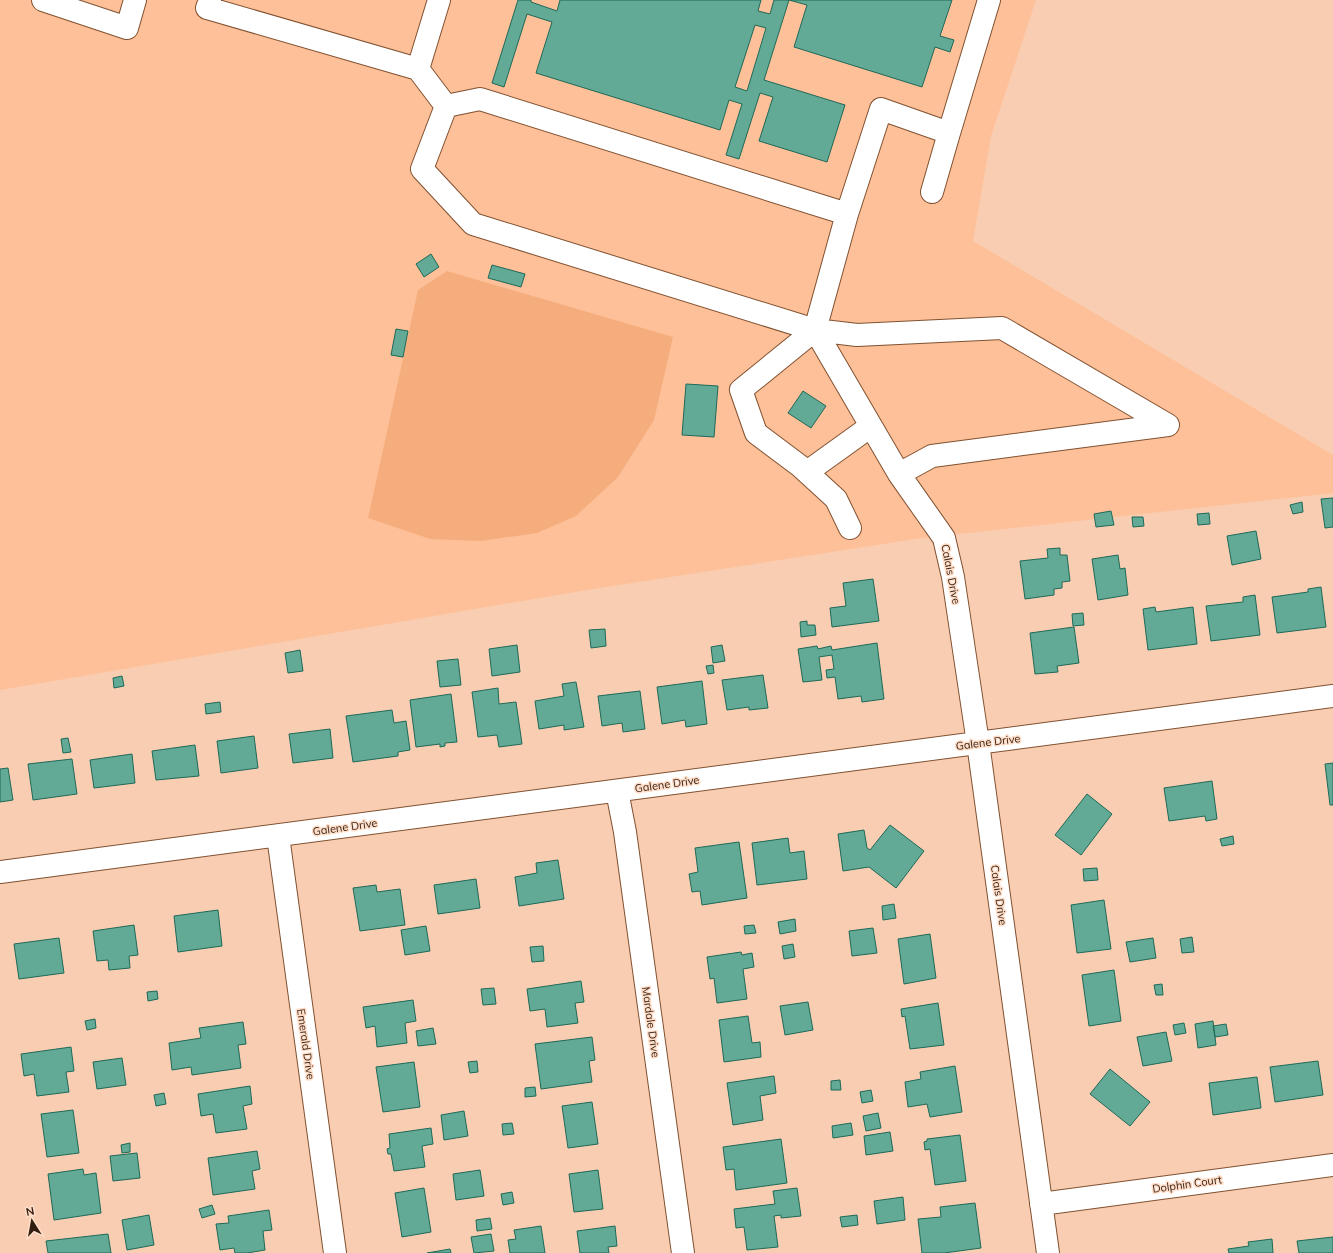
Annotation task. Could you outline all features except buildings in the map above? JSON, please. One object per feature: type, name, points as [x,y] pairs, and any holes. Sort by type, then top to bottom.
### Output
[{"type":"street","points":[[42,0],[127,28],[135,0]]},
{"type":"street","points":[[210,0],[207,8],[418,69],[446,106]]},
{"type":"street","points":[[418,69],[439,0]]},
{"type":"street","points":[[932,192],[989,0]]},
{"type":"street","points":[[446,106],[480,99],[847,214]]},
{"type":"street","points":[[446,106],[422,169],[473,224],[815,330],[857,335],[1002,328],[1168,425],[932,456],[899,474],[815,330]]},
{"type":"street","points":[[850,528],[836,499],[807,472],[756,433],[741,390],[815,330],[847,214],[881,110],[949,133]]},
{"type":"street","points":[[807,472],[871,426]]},
{"type":"street","name":"Calais Drive","points":[[899,474],[944,538],[953,577],[978,743],[1048,1253]]},
{"type":"street","name":"Galene Drive","points":[[0,872],[1333,696]]},
{"type":"street","name":"Mardale Drive","points":[[617,791],[625,832],[683,1253]]},
{"type":"street","name":"Emerald Drive","points":[[278,836],[335,1253]]},
{"type":"street","name":"Dolphin Court","points":[[1041,1204],[1333,1164]]},
{"type":"shaded area","points":[[0,0],[1036,0],[991,136],[973,241],[1333,455],[1333,493],[922,538],[587,590],[0,690]]},
{"type":"shaded area","points":[[447,271],[673,337],[654,420],[618,477],[576,516],[537,533],[481,541],[430,539],[368,518],[418,290]]}]
